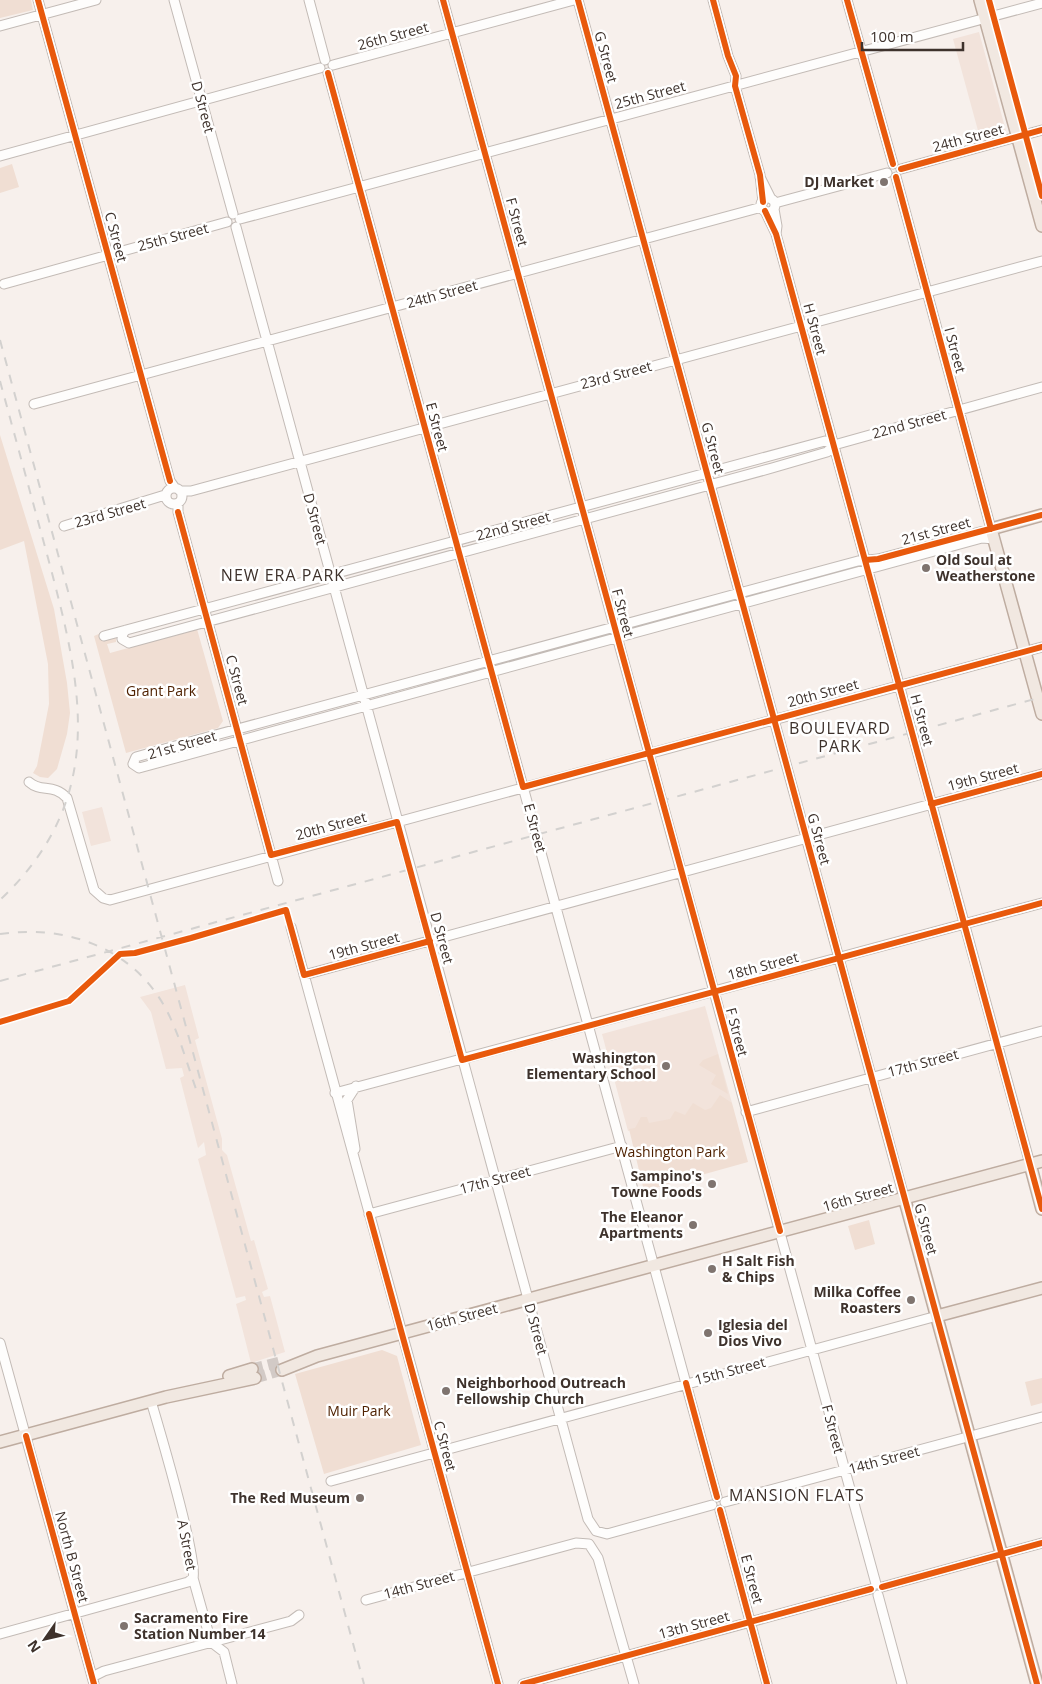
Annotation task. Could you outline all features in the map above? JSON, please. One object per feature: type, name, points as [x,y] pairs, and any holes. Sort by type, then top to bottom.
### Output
[{"type":"main road","points":[[980,0],[1042,226]]},
{"type":"main road","name":"21st Street","points":[[992,534],[1042,515]]},
{"type":"main road","name":"I Street","points":[[992,534],[1042,714]]},
{"type":"main road","name":"16th Street","points":[[281,1366],[1042,1161]]},
{"type":"main road","name":"H Street","points":[[1030,1164],[1042,1209]]},
{"type":"main road","name":"G Street","points":[[904,1197],[1038,1684]]},
{"type":"main road","name":"15th Street","points":[[937,1316],[1042,1288]]},
{"type":"main road","points":[[0,1442],[253,1373]]},
{"type":"street","name":"C Street","points":[[38,0],[278,881]]},
{"type":"street","points":[[0,26],[96,0]]},
{"type":"street","name":"D Street","points":[[174,0],[201,101],[237,220],[299,461],[560,1418],[588,1519],[596,1531]]},
{"type":"street","points":[[309,0],[325,60]]},
{"type":"street","name":"F Street","points":[[443,0],[902,1684]]},
{"type":"street","name":"26th Street","points":[[333,65],[576,0]]},
{"type":"street","name":"G Street","points":[[576,0],[904,1197]]},
{"type":"street","name":"H Street","points":[[713,0],[728,56],[736,76],[736,86],[768,205],[1030,1164]]},
{"type":"street","name":"I Street","points":[[847,0],[897,170],[926,292],[992,534]]},
{"type":"street","name":"25th Street","points":[[4,284],[227,222],[231,227],[237,220],[1042,3]]},
{"type":"street","points":[[324,71],[321,63],[325,60]]},
{"type":"street","points":[[0,156],[201,101],[332,70],[333,65],[330,61],[325,60]]},
{"type":"street","name":"E Street","points":[[324,71],[359,187],[768,1684]]},
{"type":"street","name":"24th Street","points":[[34,404],[888,173],[889,166],[897,170],[1042,130]]},
{"type":"street","name":"23rd Street","points":[[64,526],[1042,261]]},
{"type":"street","name":"22nd Street","points":[[126,630],[122,637],[125,642],[129,643],[828,452],[834,445],[1042,387]]},
{"type":"street","name":"22nd Street","points":[[104,636],[825,441],[834,445]]},
{"type":"street","name":"21st Street","points":[[992,534],[867,570],[178,758],[139,768],[133,764],[136,758],[175,746],[865,560],[878,560],[992,534]]},
{"type":"street","name":"20th Street","points":[[29,782],[39,788],[54,788],[67,798],[92,883],[100,896],[107,900],[116,899],[156,886],[1042,647]]},
{"type":"street","points":[[175,746],[178,758]]},
{"type":"street","name":"19th Street","points":[[304,975],[1042,774]]},
{"type":"street","name":"18th Street","points":[[335,1093],[1042,903]]},
{"type":"street","name":"C Street","points":[[291,927],[498,1684]]},
{"type":"street","name":"17th Street","points":[[746,1112],[1042,1032]]},
{"type":"street","name":"C Street","points":[[356,1170],[352,1124],[347,1100],[357,1086]]},
{"type":"street","name":"17th Street","points":[[369,1214],[622,1146]]},
{"type":"street","name":"15th Street","points":[[331,1481],[937,1316]]},
{"type":"street","name":"North B Street","points":[[0,1343],[93,1680]]},
{"type":"street","name":"A Street","points":[[151,1401],[189,1545],[195,1572],[193,1578],[211,1642],[224,1652],[232,1684]]},
{"type":"street","name":"14th Street","points":[[596,1531],[612,1533],[1042,1417]]},
{"type":"street","name":"14th Street","points":[[366,1600],[576,1543],[589,1544],[598,1558],[626,1656]]},
{"type":"street","name":"13th Street","points":[[523,1684],[1042,1543]]},
{"type":"street","points":[[0,1634],[188,1582],[193,1578]]},
{"type":"street","points":[[93,1680],[104,1671],[291,1621],[299,1615]]},
{"type":"street","points":[[626,1656],[634,1684]]},
{"type":"shaded area","points":[[979,32],[1006,131],[980,138],[953,39]]},
{"type":"shaded area","points":[[102,807],[111,841],[91,846],[82,812]]},
{"type":"shaded area","points":[[185,985],[199,1038],[195,1040],[222,1139],[222,1150],[227,1155],[251,1241],[254,1240],[268,1289],[262,1292],[264,1297],[270,1296],[285,1352],[251,1363],[236,1304],[246,1300],[245,1296],[236,1298],[198,1159],[206,1155],[204,1142],[198,1148],[180,1078],[184,1076],[182,1068],[166,1069],[151,1012],[140,997]]},
{"type":"shaded area","name":"Washington Elementary School","points":[[705,1006],[732,1103],[628,1131],[602,1034]]},
{"type":"green space","points":[[0,0],[31,0],[33,10],[0,18]]},
{"type":"green space","points":[[12,164],[19,187],[0,193],[0,168]]},
{"type":"green space","points":[[0,435],[54,609],[67,683],[70,713],[67,734],[57,769],[48,778],[40,777],[33,773],[37,766],[49,704],[48,664],[24,541],[0,550]]},
{"type":"green space","name":"Grant Park","points":[[197,629],[223,721],[218,728],[126,753],[94,636],[101,633],[116,638],[116,642],[107,644],[110,653]]},
{"type":"green space","points":[[718,1054],[728,1094],[711,1084],[716,1075],[699,1065],[703,1060]]},
{"type":"green space","name":"Washington Park","points":[[720,1095],[732,1103],[748,1162],[644,1191],[629,1129],[635,1128],[641,1117],[647,1117],[649,1123],[670,1119],[675,1111],[685,1115],[693,1103],[705,1110],[711,1108]]},
{"type":"green space","points":[[869,1220],[875,1244],[855,1250],[848,1226]]},
{"type":"green space","name":"Muir Park","points":[[382,1350],[397,1356],[421,1445],[324,1474],[295,1374]]},
{"type":"green space","points":[[1042,1378],[1042,1403],[1031,1406],[1025,1382]]},
{"type":"tunnel","points":[[252,1369],[280,1362]]},
{"type":"tunnel","points":[[255,1378],[282,1370]]},
{"type":"railway","points":[[0,340],[364,1684]]},
{"type":"railway","points":[[0,381],[60,605],[70,651],[76,695],[78,738],[72,780],[58,821],[35,861],[0,900]]},
{"type":"railway","points":[[0,981],[1042,697]]},
{"type":"railway","points":[[0,934],[50,933],[75,938],[98,946],[119,957],[138,972],[154,991],[168,1013],[180,1041],[196,1089]]},
{"type":"cycle path","points":[[38,0],[170,481]]},
{"type":"cycle path","points":[[443,0],[780,1231]]},
{"type":"cycle path","points":[[578,0],[1037,1684]]},
{"type":"cycle path","points":[[713,0],[728,56],[736,76],[735,86],[760,175],[763,202]]},
{"type":"cycle path","points":[[847,0],[893,164]]},
{"type":"cycle path","points":[[989,0],[1042,196]]},
{"type":"cycle path","points":[[328,73],[523,787],[1042,647]]},
{"type":"cycle path","points":[[901,169],[1042,130]]},
{"type":"cycle path","points":[[896,177],[991,529]]},
{"type":"cycle path","points":[[765,211],[776,234],[1042,1209]]},
{"type":"cycle path","points":[[178,512],[271,855],[397,822],[462,1060],[1042,903]]},
{"type":"cycle path","points":[[865,560],[878,559],[1042,515]]},
{"type":"cycle path","points":[[931,804],[1042,774]]},
{"type":"cycle path","points":[[0,1022],[69,1001],[120,954],[135,953],[286,910],[304,975],[430,941]]},
{"type":"cycle path","points":[[369,1214],[498,1684]]},
{"type":"cycle path","points":[[686,1383],[717,1497]]},
{"type":"cycle path","points":[[26,1436],[94,1684]]},
{"type":"cycle path","points":[[720,1510],[767,1684]]},
{"type":"cycle path","points":[[882,1587],[1042,1543]]},
{"type":"cycle path","points":[[523,1684],[871,1589]]},
{"type":"place","name":"DJ Market","points":[[884,182]]},
{"type":"place","name":"Old Soul at Weatherstone","points":[[926,568]]},
{"type":"place","name":"Washington Elementary School","points":[[666,1066]]},
{"type":"place","name":"Sampino's Towne Foods","points":[[712,1184]]},
{"type":"place","name":"The Eleanor Apartments","points":[[693,1225]]},
{"type":"place","name":"H Salt Fish & Chips","points":[[712,1269]]},
{"type":"place","name":"Milka Coffee Roasters","points":[[911,1300]]},
{"type":"place","name":"Iglesia del Dios Vivo","points":[[708,1333]]},
{"type":"place","name":"Neighborhood Outreach Fellowship Church","points":[[446,1391]]},
{"type":"place","name":"The Red Museum","points":[[360,1498]]},
{"type":"place","name":"Sacramento Fire Station Number 14","points":[[124,1626]]},
{"type":"district","name":"NEW ERA PARK","points":[[283,575]]},
{"type":"district","name":"BOULEVARD PARK","points":[[840,737]]},
{"type":"district","name":"MANSION FLATS","points":[[797,1495]]}]
